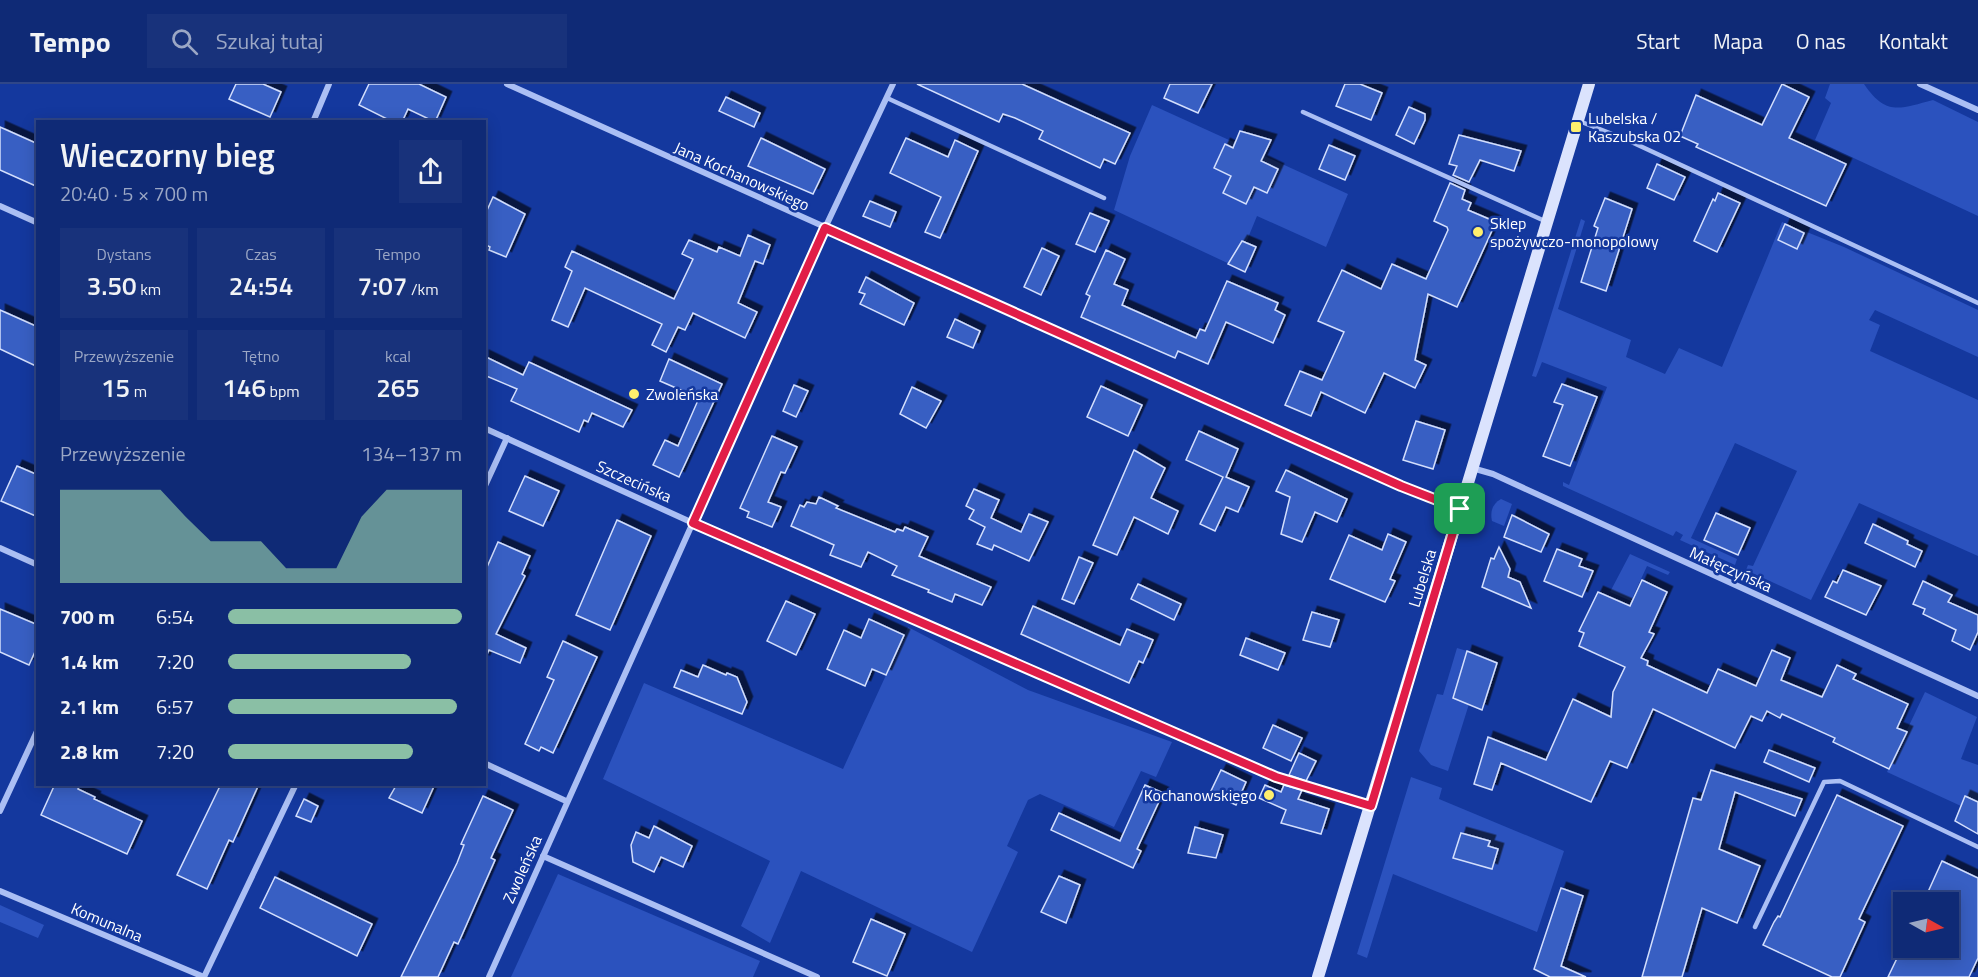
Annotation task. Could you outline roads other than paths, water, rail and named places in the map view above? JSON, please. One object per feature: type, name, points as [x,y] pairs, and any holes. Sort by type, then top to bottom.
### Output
[{"type":"main road","name":"Lubelska","points":[[1318,977],[1589,84]]},
{"type":"street","points":[[314,120],[329,84]]},
{"type":"street","name":"Jana Kochanowskiego","points":[[507,84],[1410,490],[1460,509]]},
{"type":"street","name":"Zwoleńska","points":[[489,977],[825,228],[893,84]]},
{"type":"street","points":[[1920,84],[1978,110]]},
{"type":"street","points":[[0,206],[36,222]]},
{"type":"street","name":"Szczecińska","points":[[486,429],[693,523],[1276,777],[1371,806]]},
{"type":"street","points":[[486,484],[507,438]]},
{"type":"street","name":"Małęczyńska","points":[[1472,468],[1493,474],[1978,696]]},
{"type":"street","points":[[0,548],[36,564]]},
{"type":"street","points":[[0,811],[36,733]]},
{"type":"street","points":[[486,764],[566,801]]},
{"type":"street","points":[[204,977],[295,786]]},
{"type":"street","points":[[543,856],[817,977]]},
{"type":"street","name":"Komunalna","points":[[0,891],[204,977]]},
{"type":"lane","points":[[887,98],[1104,198]]},
{"type":"lane","points":[[1303,112],[1547,222]]},
{"type":"lane","points":[[1578,121],[1625,139],[1978,303]]},
{"type":"lane","points":[[1755,927],[1824,782],[1840,781],[1978,847]]},
{"type":"place","name":"Lubelska / Kaszubska 02","points":[[1576,127]]},
{"type":"place","name":"Sklep spożywczo-monopolowy","points":[[1478,232]]},
{"type":"place","name":"Zwoleńska","points":[[634,394]]},
{"type":"place","name":"Kochanowskiego","points":[[1269,795]]}]
